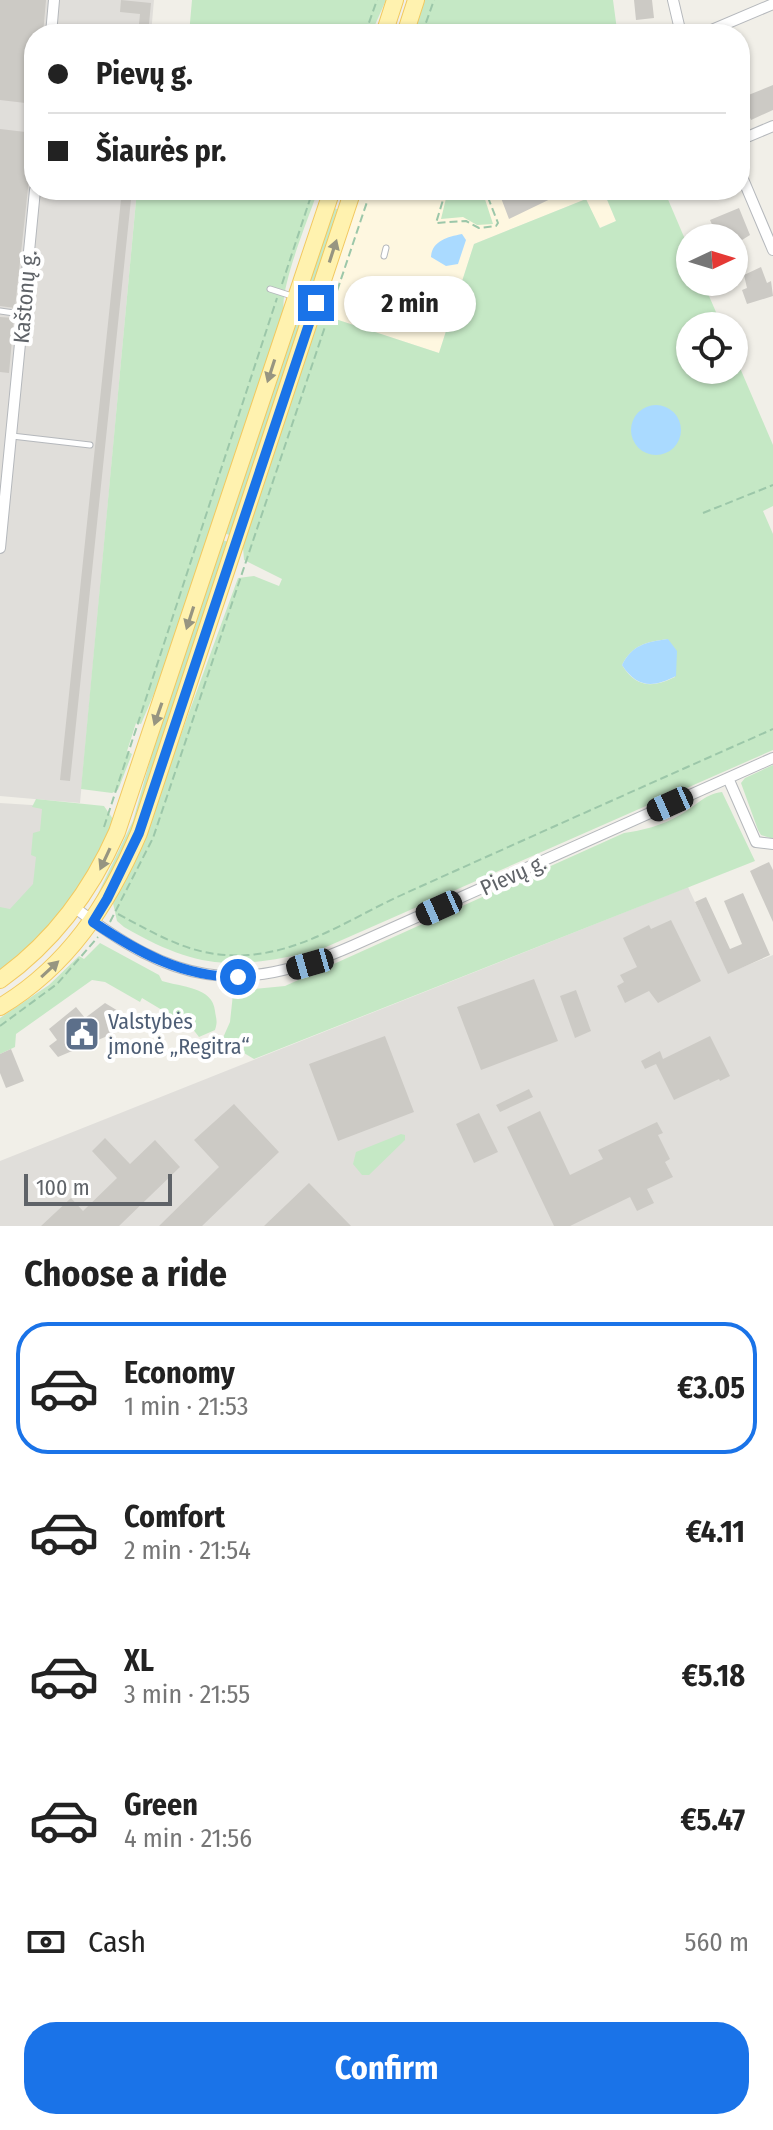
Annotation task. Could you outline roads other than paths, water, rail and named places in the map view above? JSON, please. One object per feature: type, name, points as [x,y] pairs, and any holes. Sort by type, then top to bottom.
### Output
[{"type":"main road","points":[[387,24],[395,0]]},
{"type":"main road","points":[[408,24],[416,0]]},
{"type":"main road","points":[[0,980],[32,954],[74,907],[101,869],[117,832],[287,295],[328,200]]},
{"type":"main road","points":[[0,1007],[46,973],[93,922],[139,833],[350,200]]},
{"type":"street","points":[[52,24],[54,0]]},
{"type":"street","points":[[673,0],[679,24]]},
{"type":"street","points":[[726,24],[773,4]]},
{"type":"street","points":[[750,136],[773,126]]},
{"type":"street","points":[[750,195],[772,246]]},
{"type":"street","name":"Kaštonų g.","points":[[0,548],[34,200]]},
{"type":"street","name":"Pievų g.","points":[[74,907],[141,952],[193,973],[238,977],[285,971],[319,961],[773,758]]},
{"type":"street","points":[[728,778],[756,842],[773,844]]},
{"type":"lane","points":[[384,256],[386,248]]},
{"type":"lane","points":[[270,289],[287,295]]},
{"type":"lane","points":[[0,311],[14,313]]},
{"type":"lane","points":[[12,436],[90,445]]},
{"type":"water","points":[[462,234],[466,240],[458,264],[446,266],[431,257],[437,243]]},
{"type":"water","points":[[656,405],[673,413],[681,430],[673,447],[656,455],[639,447],[631,430],[639,413]]},
{"type":"water","points":[[668,639],[677,651],[676,676],[660,683],[646,684],[634,678],[622,665],[630,653],[640,646]]},
{"type":"place","name":"Valstybės įmonė „Regitra“","points":[[82,1034]]}]
